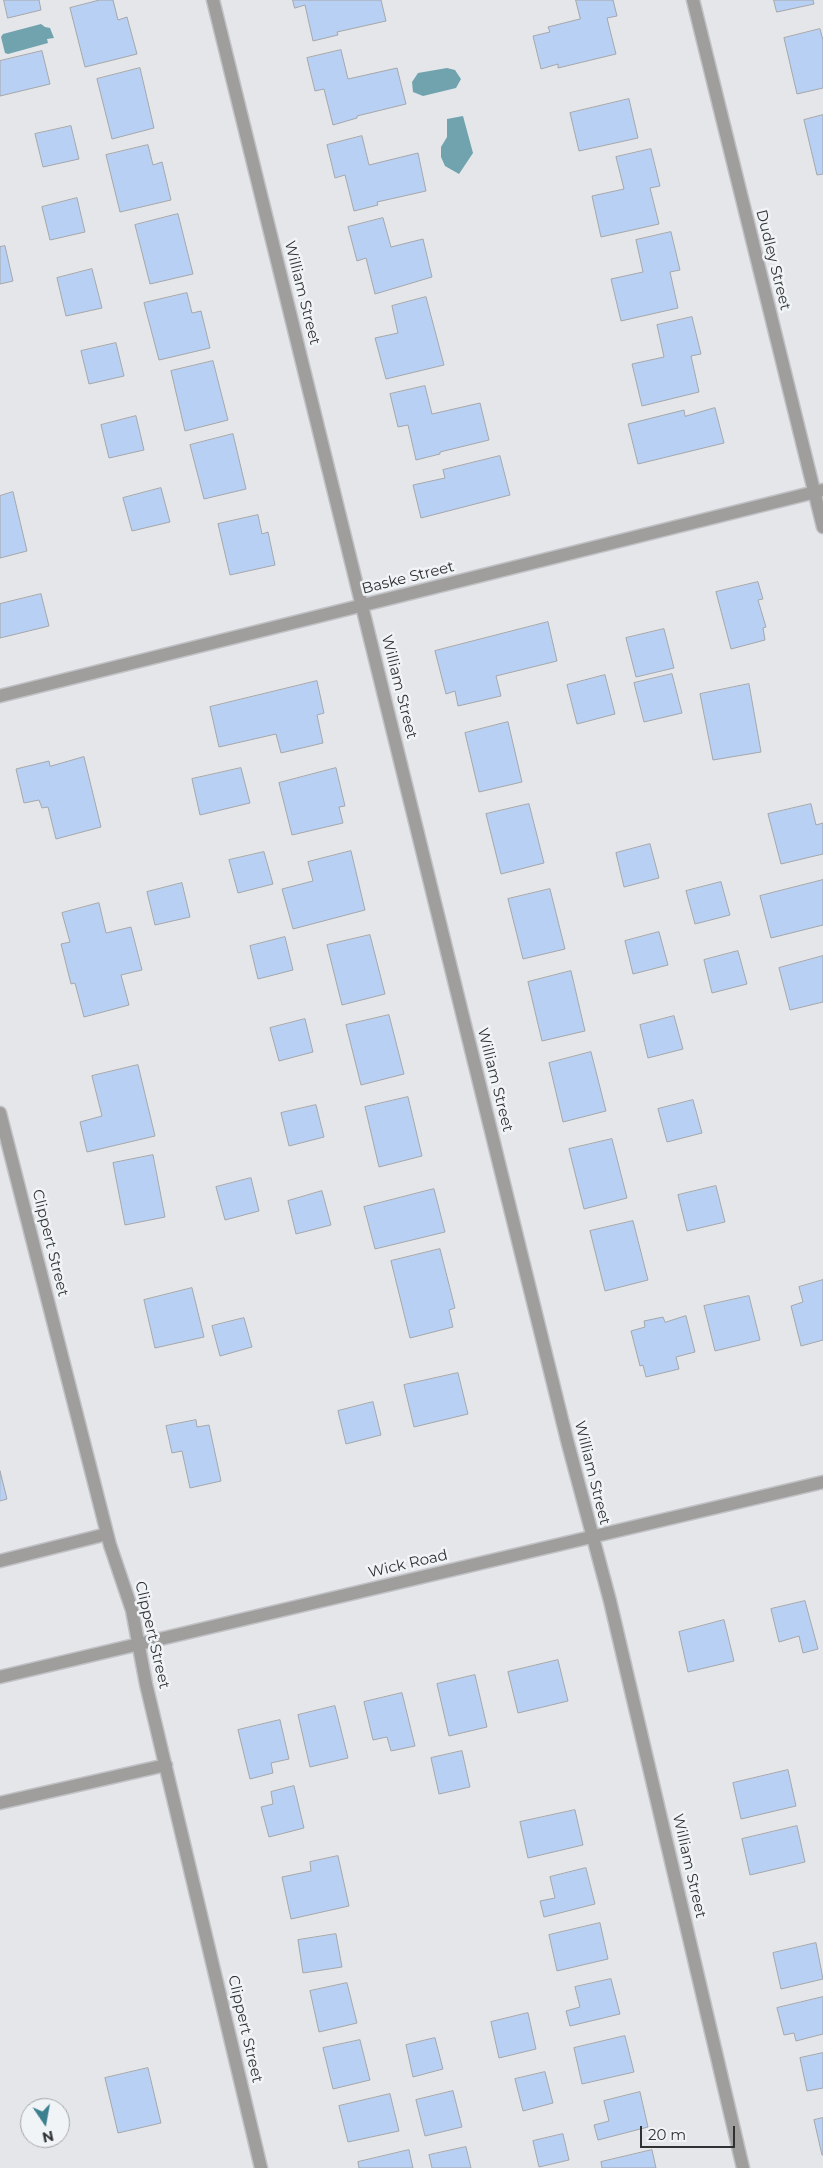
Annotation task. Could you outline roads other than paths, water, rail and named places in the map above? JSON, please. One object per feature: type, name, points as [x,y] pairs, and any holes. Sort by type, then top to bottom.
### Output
[{"type":"street","name":"William Street","points":[[213,0],[592,1538],[612,1610],[743,2168]]},
{"type":"street","name":"Dudley Street","points":[[693,0],[818,492],[823,527]]},
{"type":"street","name":"Baske Street","points":[[0,696],[818,492]]},
{"type":"street","name":"Clippert Street","points":[[0,1113],[107,1534],[132,1610],[146,1684],[261,2168]]},
{"type":"street","name":"Wick Road","points":[[0,1677],[823,1482]]},
{"type":"street","points":[[0,1561],[107,1534]]},
{"type":"street","points":[[0,1803],[166,1765]]},
{"type":"water","points":[[41,24],[50,28],[54,38],[47,39],[48,43],[8,54],[5,53],[1,37],[3,34]]},
{"type":"water","points":[[447,68],[455,70],[461,79],[456,88],[423,96],[413,92],[412,82],[418,73]]},
{"type":"water","points":[[463,116],[473,153],[459,174],[445,166],[441,157],[441,147],[447,137],[447,119]]}]
